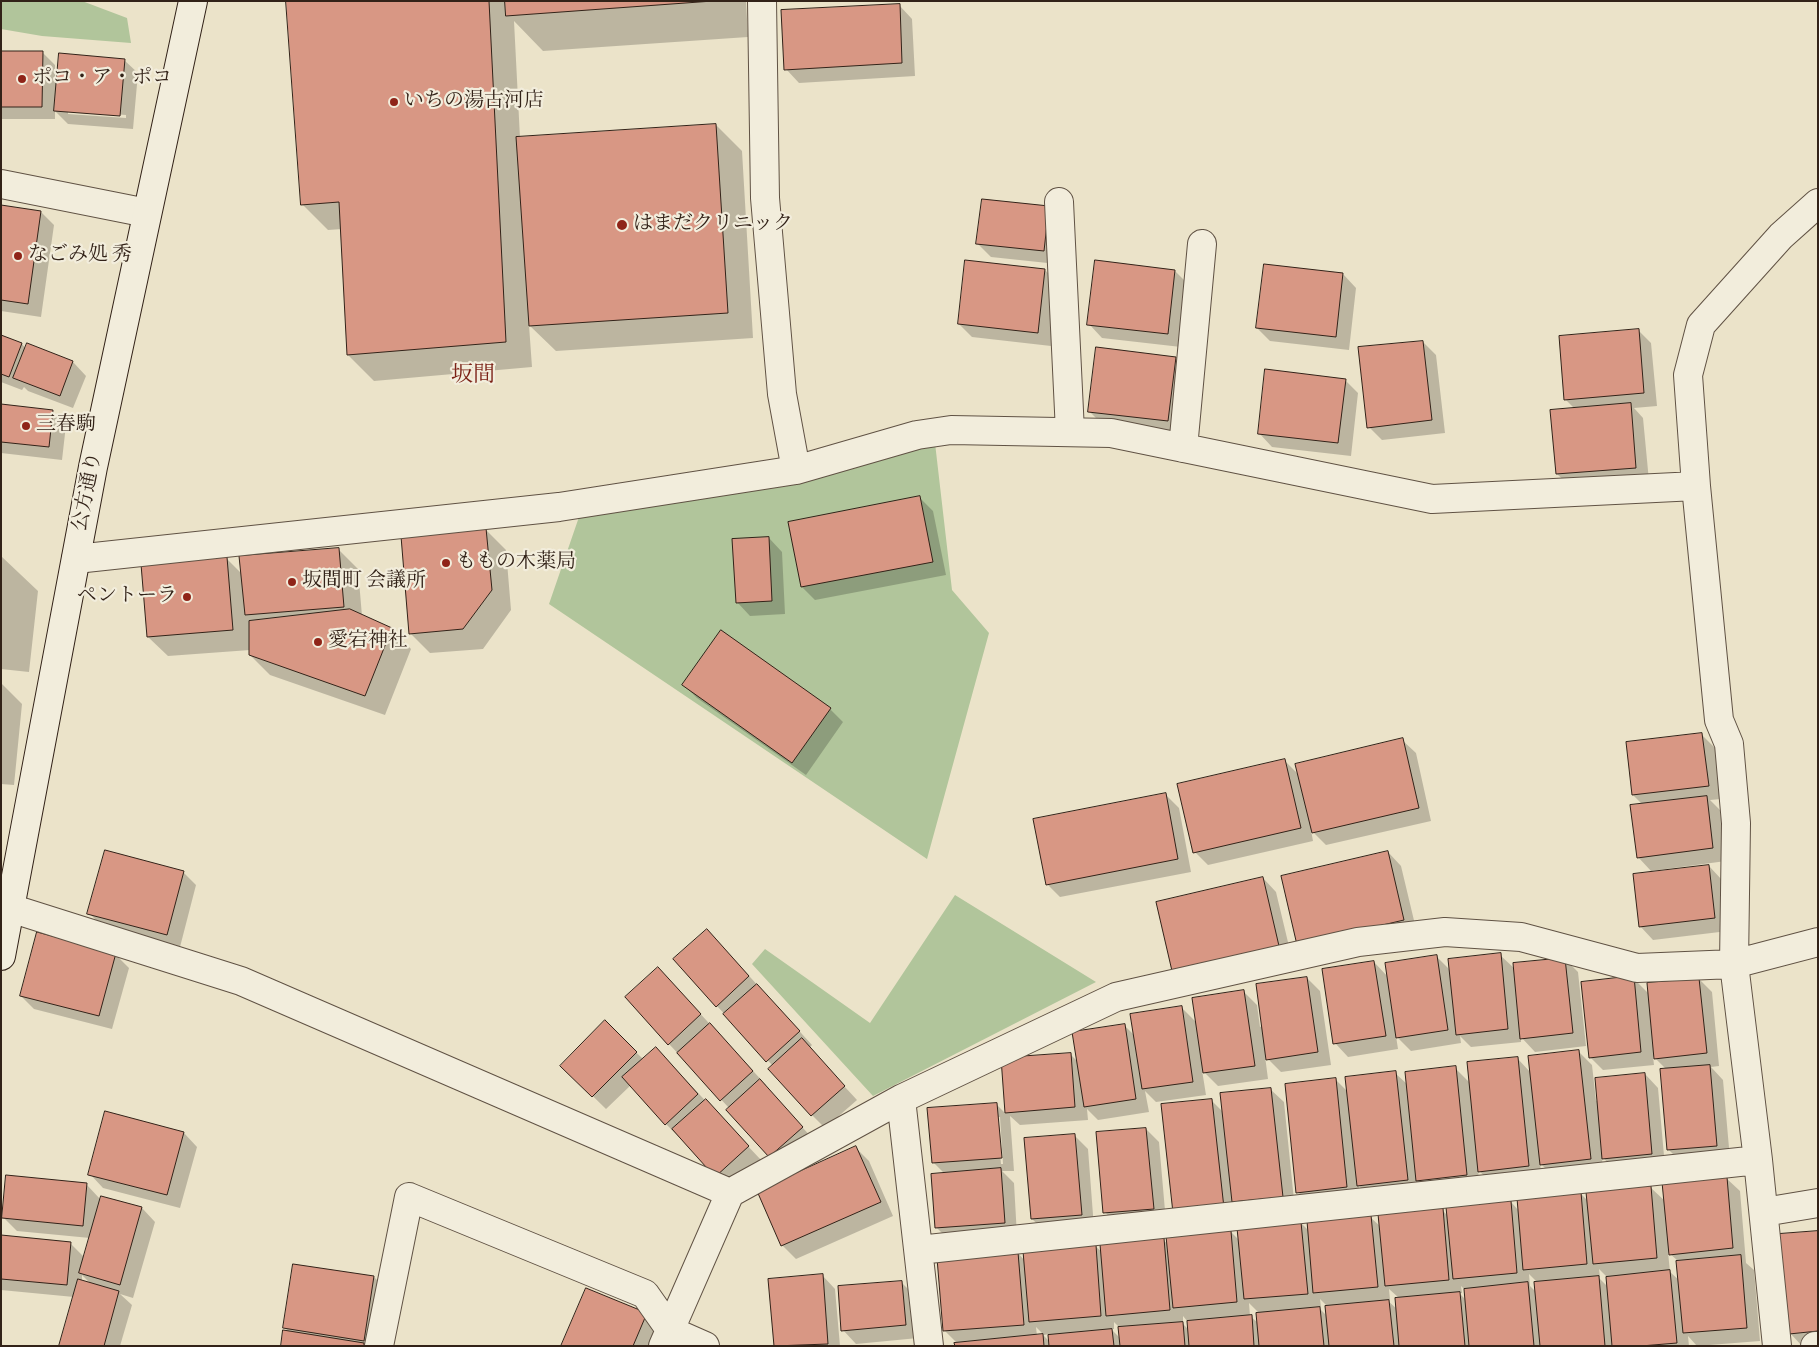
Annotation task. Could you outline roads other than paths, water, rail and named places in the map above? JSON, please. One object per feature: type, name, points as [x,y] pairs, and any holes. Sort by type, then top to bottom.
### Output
[{"type":"street","name":"公方通り","points":[[1,956],[93,467],[193,1]]},
{"type":"street","points":[[762,1],[765,198],[782,394],[796,470]]},
{"type":"street","points":[[1,184],[148,213]]},
{"type":"street","points":[[1059,202],[1070,432]]},
{"type":"street","points":[[1777,1346],[1764,1212],[1734,964],[1736,823],[1729,744],[1719,720],[1696,486],[1688,375],[1701,326],[1781,236],[1818,204]]},
{"type":"street","points":[[1183,448],[1202,244]]},
{"type":"street","points":[[76,559],[559,507],[796,470],[917,435],[951,430],[1111,433],[1432,499],[1696,486]]},
{"type":"street","points":[[10,908],[242,981],[730,1193]]},
{"type":"street","points":[[667,1338],[730,1193],[901,1099],[1116,997],[1358,942],[1445,932],[1521,936],[1637,968],[1734,964],[1818,942]]},
{"type":"street","points":[[901,1099],[929,1346]]},
{"type":"street","points":[[919,1250],[1758,1160]]},
{"type":"street","points":[[379,1346],[409,1197],[645,1294],[667,1338]]},
{"type":"street","points":[[1764,1212],[1818,1203]]},
{"type":"street","points":[[667,1338],[705,1346]]},
{"type":"place","name":"ポコ・ア・ポコ","points":[[22,79]]},
{"type":"place","name":"いちの湯古河店","points":[[394,102]]},
{"type":"place","name":"はまだクリニック","points":[[622,225]]},
{"type":"place","name":"なごみ処 秀","points":[[18,256]]},
{"type":"place","name":"三春駒","points":[[26,426]]},
{"type":"place","name":"ももの木薬局","points":[[446,563]]},
{"type":"place","name":"坂間町 会議所","points":[[292,582]]},
{"type":"place","name":"ペントーラ","points":[[187,597]]},
{"type":"place","name":"愛宕神社","points":[[318,642]]},
{"type":"district","name":"坂間","points":[[473,377]]}]
